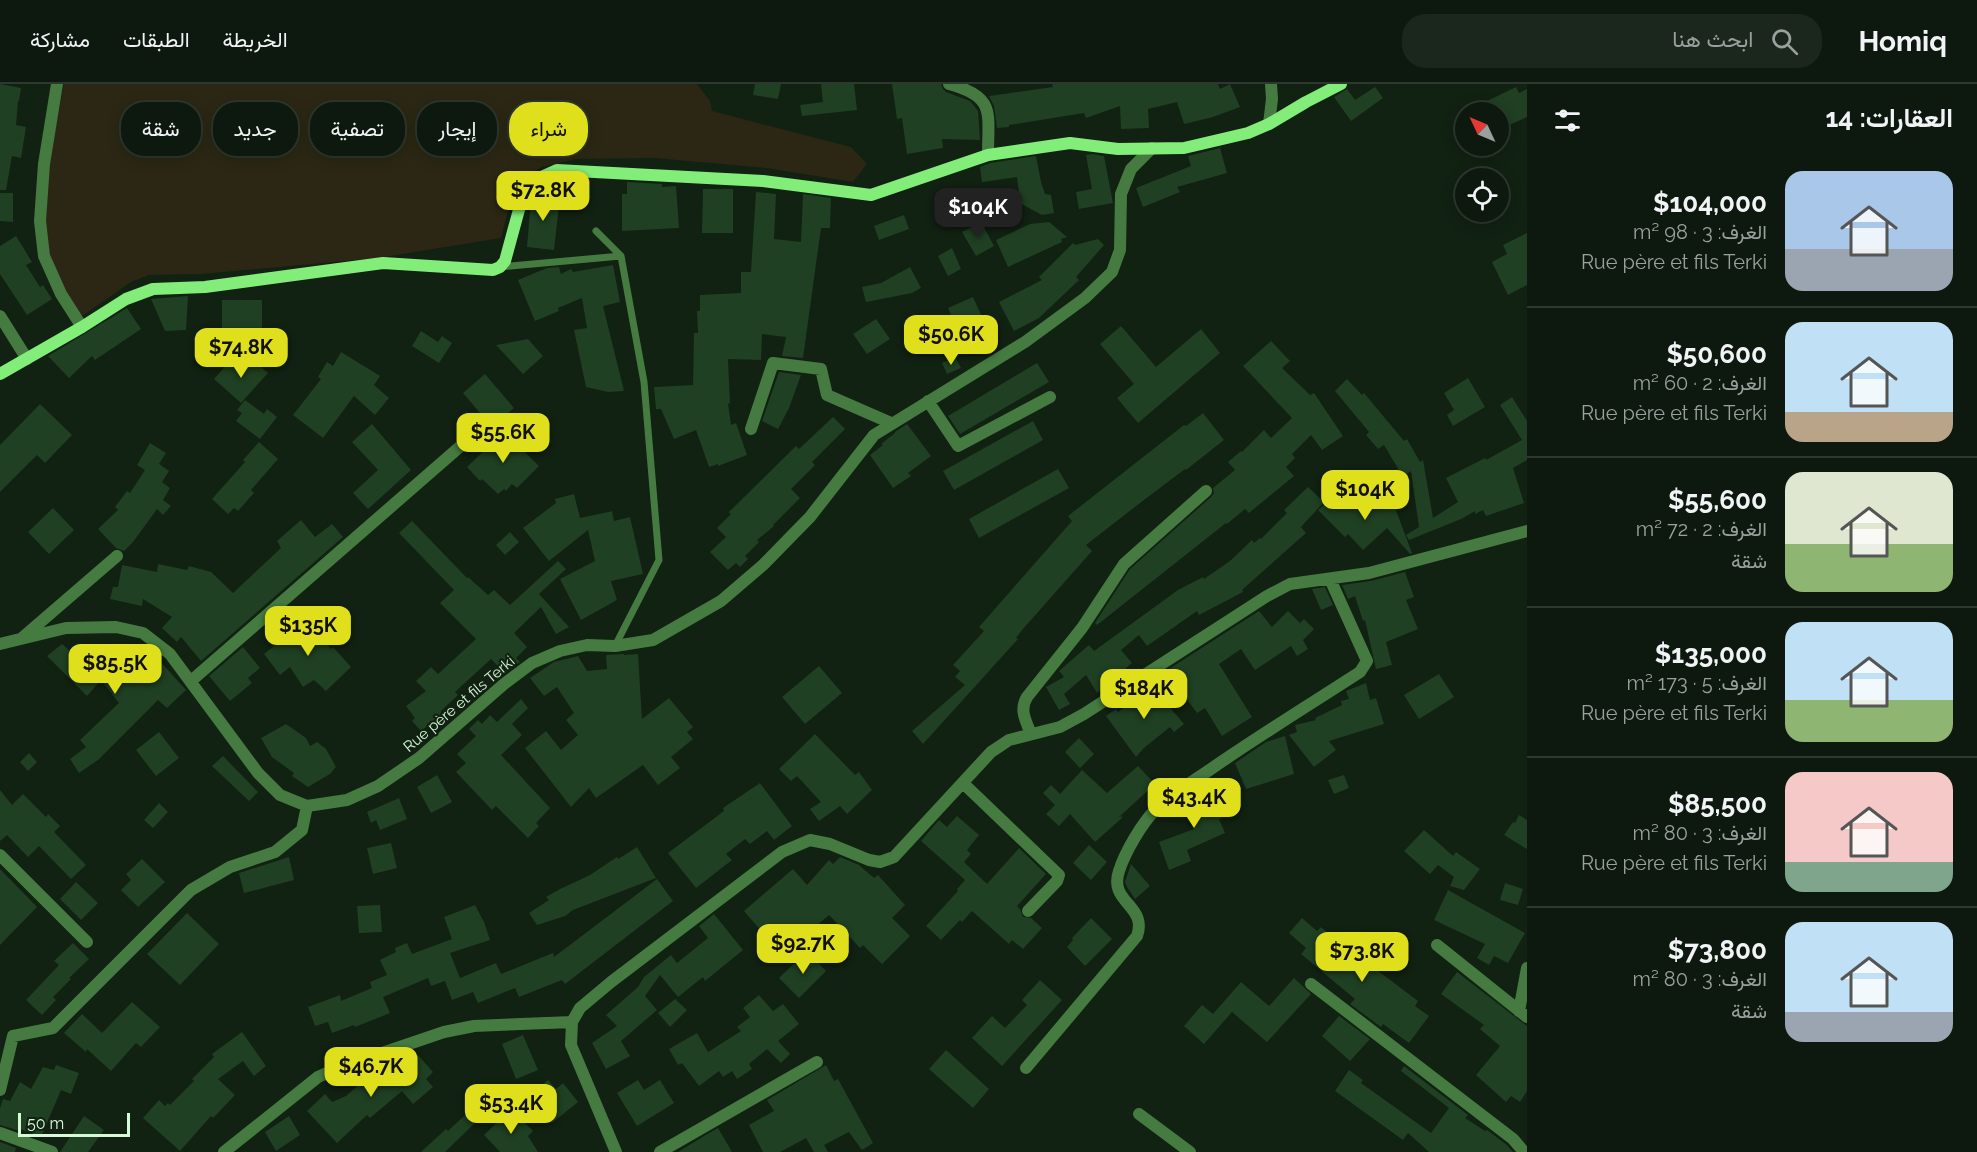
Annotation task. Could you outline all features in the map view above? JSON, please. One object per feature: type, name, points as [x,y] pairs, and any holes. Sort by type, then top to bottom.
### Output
[{"type":"street","points":[[57,84],[44,164],[40,221],[44,256],[61,294],[82,327]]},
{"type":"street","points":[[949,84],[978,95],[988,111],[988,155]]},
{"type":"street","points":[[1269,124],[1271,84]]},
{"type":"street","points":[[0,374],[126,299],[153,289],[205,287],[382,263],[493,270],[505,261],[523,195],[537,179],[557,170],[763,181],[871,195],[988,155],[1070,142],[1118,149],[1184,148],[1248,133],[1269,124],[1341,84]]},
{"type":"street","name":"Rue père et fils Terki","points":[[307,806],[347,800],[378,786],[419,759],[504,684],[532,663],[560,651],[587,645],[615,646],[652,640],[720,601],[763,565],[810,517],[874,435],[1025,342],[1085,298],[1112,272],[1120,250],[1121,194],[1131,169],[1152,148]]},
{"type":"street","points":[[0,316],[27,359]]},
{"type":"street","points":[[751,429],[773,363],[821,369],[828,395],[891,423]]},
{"type":"street","points":[[928,401],[958,446],[1050,398]]},
{"type":"street","points":[[191,681],[463,444]]},
{"type":"street","points":[[1031,734],[1022,712],[1026,697],[1082,628],[1124,564],[1206,491]]},
{"type":"street","points":[[615,1152],[571,1044],[572,1022],[580,1008],[611,982],[782,852],[810,840],[830,844],[869,860],[880,862],[894,857],[991,752],[1009,740],[1060,727],[1084,714],[1267,596],[1290,584],[1369,573],[1527,531]]},
{"type":"street","points":[[20,640],[117,556]]},
{"type":"street","points":[[1026,1068],[1137,936],[1140,928],[1139,921],[1136,913],[1117,889],[1117,879],[1128,851],[1156,808],[1224,760],[1360,672],[1365,666],[1367,661],[1330,579]]},
{"type":"street","points":[[0,644],[66,628],[116,627],[143,633],[170,654],[258,773],[280,795],[307,806],[302,830],[274,852],[230,867],[191,890],[53,1028],[13,1036],[0,1090]]},
{"type":"street","points":[[963,783],[1059,875],[1057,881],[1028,911]]},
{"type":"street","points":[[0,855],[87,942]]},
{"type":"street","points":[[1437,945],[1523,1014]]},
{"type":"street","points":[[1523,1014],[1527,968]]},
{"type":"street","points":[[1311,984],[1513,1139],[1524,1152]]},
{"type":"street","points":[[224,1152],[318,1077],[338,1068],[444,1032],[474,1026],[572,1022]]},
{"type":"street","points":[[660,1152],[817,1062]]},
{"type":"street","points":[[1139,1114],[1190,1152]]},
{"type":"street","points":[[0,1133],[52,1152]]},
{"type":"lane","points":[[596,231],[621,256],[644,382],[659,560],[647,579],[615,646]]},
{"type":"lane","points":[[500,267],[621,256]]},
{"type":"shaded area","points":[[64,84],[697,84],[710,101],[712,111],[851,147],[867,164],[853,182],[766,168],[654,158],[576,159],[542,167],[516,180],[501,238],[378,258],[202,274],[149,275],[131,282],[82,316],[53,274],[45,230],[51,150]]},
{"type":"building","points":[[0,84],[21,88],[16,125],[26,127],[21,158],[12,156],[6,190],[0,190]]},
{"type":"building","points":[[755,84],[781,84],[778,99],[753,95]]},
{"type":"building","points":[[821,84],[854,84],[857,110],[802,116],[800,105],[823,102]]},
{"type":"building","points":[[892,84],[941,84],[946,92],[970,101],[978,111],[980,140],[942,139],[943,148],[907,154],[902,118],[897,119]]},
{"type":"building","points":[[1052,84],[1218,84],[1220,89],[1230,84],[1240,107],[1184,124],[1177,102],[1148,109],[1149,128],[1121,129],[1120,106],[1086,118],[1084,113],[997,128],[994,106],[989,96],[1053,87]]},
{"type":"building","points":[[1375,87],[1383,98],[1351,121],[1334,97],[1347,89],[1355,100]]},
{"type":"building","points":[[1516,87],[1519,93],[1527,89],[1527,117],[1509,125],[1509,102],[1485,102]]},
{"type":"building","points":[[1220,148],[1227,173],[1177,187],[1180,192],[1143,207],[1136,188],[1191,166],[1188,156]]},
{"type":"building","points":[[1086,155],[1104,156],[1113,203],[1079,209],[1076,192],[1092,189]]},
{"type":"building","points":[[1036,156],[1041,182],[1045,194],[1051,195],[1054,213],[1042,215],[1020,203],[1017,177],[982,182],[980,167],[990,163]]},
{"type":"building","points":[[627,182],[662,184],[662,187],[676,186],[679,228],[622,231],[622,194],[627,194]]},
{"type":"building","points":[[703,189],[733,189],[733,233],[702,233]]},
{"type":"building","points":[[756,192],[776,194],[774,239],[801,242],[803,194],[831,198],[830,228],[821,228],[803,358],[782,356],[786,337],[762,334],[761,360],[728,359],[730,404],[728,403],[731,425],[736,423],[747,455],[709,467],[696,430],[674,439],[661,409],[656,409],[654,387],[693,385],[694,333],[698,333],[697,311],[700,311],[700,295],[741,293],[741,272],[751,272]]},
{"type":"building","points":[[0,193],[13,193],[13,222],[0,221]]},
{"type":"building","points":[[535,194],[560,197],[554,250],[527,247],[531,199]]},
{"type":"building","points":[[904,215],[909,229],[879,240],[874,226]]},
{"type":"building","points":[[981,222],[994,246],[976,256],[962,232]]},
{"type":"building","points":[[1049,222],[1067,237],[1061,239],[1062,242],[1008,267],[996,240],[1030,224]]},
{"type":"building","points":[[1527,233],[1527,285],[1508,295],[1492,262],[1507,254],[1503,245]]},
{"type":"building","points":[[16,236],[32,262],[26,265],[40,287],[43,285],[52,299],[27,315],[0,274],[0,246]]},
{"type":"building","points":[[1098,239],[1104,245],[1076,277],[1079,280],[1039,318],[1014,331],[999,302],[1042,280],[1039,277],[1073,243],[1075,245]]},
{"type":"building","points":[[952,248],[961,269],[948,276],[938,256]]},
{"type":"building","points":[[613,265],[620,302],[603,306],[624,391],[608,392],[586,387],[574,330],[587,328],[582,298],[535,321],[518,280],[547,268],[559,267],[561,274],[571,269],[573,272]]},
{"type":"building","points":[[910,267],[921,288],[912,293],[866,302],[862,287],[881,283]]},
{"type":"building","points":[[188,296],[186,330],[165,331],[151,299]]},
{"type":"building","points":[[973,297],[987,328],[962,339],[948,308]]},
{"type":"building","points":[[222,300],[262,300],[262,335],[222,335]]},
{"type":"building","points":[[127,308],[141,329],[95,360],[92,356],[69,378],[48,356]]},
{"type":"building","points":[[876,319],[890,339],[867,354],[853,334]]},
{"type":"building","points":[[1121,326],[1156,367],[1201,329],[1220,353],[1138,423],[1117,398],[1134,384],[1100,344]]},
{"type":"building","points":[[421,331],[438,342],[442,336],[452,343],[439,363],[412,346]]},
{"type":"building","points":[[528,339],[543,356],[523,374],[496,345]]},
{"type":"building","points":[[1271,341],[1290,361],[1282,368],[1310,395],[1314,393],[1343,436],[1322,450],[1311,435],[1292,454],[1295,458],[1286,467],[1294,476],[1249,513],[1245,509],[1226,523],[1097,625],[1095,623],[1130,569],[1211,497],[1214,493],[1213,488],[1235,470],[1228,462],[1242,452],[1264,430],[1271,438],[1292,418],[1243,366]]},
{"type":"building","points":[[341,352],[380,376],[374,385],[389,398],[375,415],[354,396],[323,438],[293,415],[321,379],[318,377],[327,362],[333,366]]},
{"type":"building","points":[[955,357],[961,368],[947,374],[942,363]]},
{"type":"building","points":[[251,358],[268,373],[241,403],[214,379],[231,360],[241,369]]},
{"type":"building","points":[[1037,363],[1049,382],[960,434],[948,416]]},
{"type":"building","points":[[779,372],[801,375],[789,408],[778,429],[762,421]]},
{"type":"building","points":[[485,374],[514,408],[492,427],[463,393]]},
{"type":"building","points":[[1468,378],[1485,407],[1453,426],[1447,415],[1454,410],[1444,393]]},
{"type":"building","points":[[1347,379],[1362,395],[1364,393],[1404,441],[1407,439],[1420,462],[1423,460],[1433,518],[1458,502],[1446,478],[1522,440],[1500,405],[1512,397],[1527,421],[1527,460],[1513,468],[1524,503],[1486,516],[1483,510],[1475,514],[1475,511],[1409,540],[1406,535],[1419,527],[1411,471],[1403,477],[1384,445],[1378,449],[1366,435],[1369,432],[1335,391]]},
{"type":"building","points":[[245,400],[264,414],[267,409],[277,417],[260,439],[236,421],[242,413],[237,410]]},
{"type":"building","points":[[40,404],[72,435],[45,463],[37,455],[0,492],[0,445]]},
{"type":"building","points":[[1203,413],[1224,440],[1086,545],[1092,551],[1023,629],[1016,638],[1018,639],[923,744],[912,731],[965,685],[955,677],[960,671],[953,665],[984,631],[979,627],[1072,521],[1068,516],[1184,425],[1186,426]]},
{"type":"building","points":[[833,417],[845,429],[812,462],[815,465],[791,489],[800,498],[774,526],[757,540],[759,542],[745,556],[748,559],[740,567],[736,563],[728,570],[710,552],[726,537],[717,528],[731,514],[729,512],[796,446],[799,449]]},
{"type":"building","points":[[1033,421],[1043,440],[954,490],[943,471]]},
{"type":"building","points":[[372,424],[411,470],[368,509],[353,493],[378,470],[352,442]]},
{"type":"building","points":[[907,424],[931,456],[908,473],[911,476],[893,488],[870,455]]},
{"type":"building","points":[[502,430],[539,466],[517,488],[512,484],[506,491],[504,489],[498,494],[482,479],[480,481],[467,467]]},
{"type":"building","points":[[259,442],[278,459],[251,490],[254,493],[238,511],[234,508],[228,514],[212,499],[245,462],[243,460]]},
{"type":"building","points":[[150,443],[166,453],[159,464],[169,471],[162,482],[170,488],[163,500],[171,506],[163,515],[157,509],[124,551],[116,548],[98,529],[118,510],[115,507],[127,491],[130,493],[145,470],[137,465]]},
{"type":"building","points":[[1058,469],[1069,488],[979,538],[969,519]]},
{"type":"building","points":[[1308,487],[1324,502],[1301,527],[1306,533],[1242,590],[1243,592],[1199,615],[1197,611],[1147,646],[1139,635],[1121,650],[1132,663],[1097,693],[1086,675],[1064,694],[1070,704],[1059,710],[1046,687],[1064,677],[1059,671],[1089,645],[1094,651],[1178,590],[1203,577],[1204,579],[1230,561],[1252,540],[1254,543],[1261,539],[1287,513],[1284,510]]},
{"type":"building","points":[[574,494],[580,518],[613,511],[614,521],[630,517],[643,574],[611,581],[617,600],[581,620],[560,579],[595,561],[588,530],[549,561],[523,528],[556,503],[555,499]]},
{"type":"building","points":[[1336,494],[1342,500],[1344,497],[1357,510],[1391,497],[1412,553],[1410,554],[1387,528],[1363,550],[1348,534],[1345,537],[1318,510]]},
{"type":"building","points":[[53,508],[74,530],[49,554],[28,532]]},
{"type":"building","points":[[301,520],[315,537],[332,524],[343,537],[201,661],[181,637],[177,642],[162,628],[172,617],[143,599],[142,606],[110,599],[113,587],[118,587],[122,565],[157,572],[158,564],[187,570],[189,566],[211,572],[233,593],[281,548],[277,541]]},
{"type":"building","points":[[412,521],[467,578],[488,595],[494,590],[510,605],[558,561],[566,569],[539,594],[569,627],[556,634],[541,607],[514,633],[527,647],[516,658],[520,662],[505,673],[491,659],[455,692],[458,695],[441,711],[442,714],[421,731],[412,721],[415,718],[406,706],[426,691],[416,681],[431,667],[438,674],[476,639],[440,603],[454,590],[399,533]]},
{"type":"building","points":[[510,532],[519,542],[505,555],[496,545]]},
{"type":"building","points":[[1405,572],[1414,597],[1406,600],[1418,629],[1386,642],[1392,665],[1376,669],[1365,620],[1363,621],[1355,596],[1348,599],[1342,585],[1371,581]]},
{"type":"building","points":[[1325,587],[1333,605],[1321,610],[1312,589]]},
{"type":"building","points":[[1259,611],[1272,627],[1288,611],[1300,623],[1304,619],[1314,629],[1303,640],[1308,649],[1297,656],[1291,646],[1255,670],[1241,649],[1219,664],[1252,717],[1222,736],[1205,708],[1197,713],[1166,671]]},
{"type":"building","points":[[308,619],[331,649],[333,647],[351,667],[326,691],[314,680],[303,687],[290,667],[280,675],[264,654]]},
{"type":"building","points":[[62,644],[70,651],[78,647],[88,649],[120,665],[131,654],[148,668],[158,659],[186,690],[167,708],[158,700],[98,760],[79,773],[70,759],[86,747],[80,740],[119,703],[101,680],[87,696],[47,656]]},
{"type":"building","points":[[243,647],[260,668],[248,678],[252,683],[230,701],[209,676]]},
{"type":"building","points":[[638,654],[642,719],[669,698],[693,727],[687,732],[693,739],[671,757],[680,768],[658,785],[643,765],[596,798],[589,788],[571,807],[525,748],[546,731],[561,750],[578,735],[566,720],[574,713],[557,687],[544,696],[530,678],[554,662],[578,656],[587,671],[607,669],[606,655]]},
{"type":"building","points":[[819,666],[842,693],[805,724],[782,697]]},
{"type":"building","points":[[1439,674],[1454,697],[1419,719],[1404,695]]},
{"type":"building","points":[[1366,683],[1370,700],[1376,698],[1384,724],[1329,741],[1336,750],[1314,767],[1289,735],[1297,732],[1295,725],[1316,720],[1315,718],[1342,705],[1341,701],[1349,699],[1346,691]]},
{"type":"building","points":[[1152,686],[1184,724],[1174,732],[1170,727],[1136,757],[1106,716],[1116,709],[1118,712]]},
{"type":"building","points":[[521,699],[528,708],[512,724],[522,735],[501,755],[550,808],[536,823],[539,826],[528,838],[496,806],[492,810],[456,772],[466,763],[457,754],[476,736],[469,729],[478,720],[482,724],[490,715],[497,722]]},
{"type":"building","points":[[286,724],[306,738],[310,746],[317,742],[326,749],[336,767],[330,774],[308,787],[272,757],[261,738]]},
{"type":"building","points":[[159,732],[179,758],[156,776],[136,750]]},
{"type":"building","points":[[815,734],[855,775],[859,772],[872,790],[847,814],[840,806],[819,821],[810,809],[821,802],[797,776],[791,781],[779,769]]},
{"type":"building","points":[[1285,736],[1294,774],[1246,789],[1235,763],[1266,742]]},
{"type":"building","points":[[1079,738],[1094,754],[1080,768],[1065,752]]},
{"type":"building","points":[[29,753],[37,762],[28,771],[20,762]]},
{"type":"building","points":[[223,756],[258,792],[249,801],[212,766]]},
{"type":"building","points":[[1138,766],[1155,784],[1095,842],[1070,814],[1059,826],[1046,814],[1055,805],[1043,793],[1051,785],[1060,794],[1082,770],[1107,793]]},
{"type":"building","points":[[437,775],[452,802],[431,813],[417,787]]},
{"type":"building","points":[[1344,775],[1349,788],[1334,794],[1328,780]]},
{"type":"building","points":[[760,783],[792,826],[774,840],[767,831],[750,844],[745,839],[726,854],[732,860],[696,888],[668,853],[724,811],[723,808]]},
{"type":"building","points":[[1210,789],[1222,818],[1219,819],[1225,833],[1187,850],[1191,861],[1169,870],[1159,842],[1194,829],[1182,800]]},
{"type":"building","points":[[0,790],[12,805],[23,794],[46,817],[48,814],[60,826],[54,832],[86,865],[71,879],[39,846],[28,857],[7,835],[0,841]]},
{"type":"building","points":[[399,798],[407,819],[380,830],[376,820],[371,823],[367,812]]},
{"type":"building","points":[[159,803],[168,812],[153,828],[144,820]]},
{"type":"building","points":[[1519,815],[1527,820],[1527,849],[1504,835]]},
{"type":"building","points":[[957,816],[979,835],[967,850],[971,854],[964,862],[987,884],[1019,848],[1046,874],[1017,906],[1023,917],[1031,918],[1042,928],[1023,949],[1012,940],[1009,944],[972,911],[941,940],[926,926],[965,880],[921,841],[939,820],[947,827]]},
{"type":"building","points":[[1424,830],[1453,856],[1456,852],[1480,869],[1464,890],[1450,886],[1454,877],[1438,865],[1430,874],[1404,851]]},
{"type":"building","points":[[391,843],[397,868],[373,874],[367,848]]},
{"type":"building","points":[[1089,845],[1107,862],[1091,880],[1073,863]]},
{"type":"building","points":[[637,847],[656,878],[573,910],[565,916],[537,925],[529,913],[549,900],[546,897],[590,875]]},
{"type":"building","points":[[289,857],[294,880],[244,893],[239,873]]},
{"type":"building","points":[[840,857],[859,865],[874,878],[878,875],[905,905],[892,918],[910,936],[882,964],[863,945],[860,948],[829,915],[791,948],[784,939],[775,947],[744,911],[793,869],[807,885],[829,860],[833,864]]},
{"type":"building","points":[[142,859],[165,882],[138,907],[121,890],[131,880],[126,874]]},
{"type":"building","points":[[1131,864],[1150,886],[1135,899],[1125,882]]},
{"type":"building","points":[[0,869],[37,907],[0,945]]},
{"type":"building","points":[[657,879],[673,901],[565,984],[562,980],[519,997],[515,988],[478,1003],[473,992],[452,1000],[445,981],[431,986],[428,978],[383,997],[390,1013],[355,1027],[354,1025],[332,1033],[328,1022],[315,1026],[308,1007],[340,995],[341,1001],[372,988],[370,982],[387,975],[380,960],[396,952],[395,948],[407,943],[412,954],[452,939],[444,917],[475,905],[490,940],[450,953],[460,978],[496,963],[501,974],[553,953],[554,957]]},
{"type":"building","points":[[76,882],[98,903],[81,920],[60,899]]},
{"type":"building","points":[[1505,883],[1523,889],[1518,905],[1500,900]]},
{"type":"building","points":[[1448,890],[1525,933],[1508,963],[1494,956],[1489,965],[1477,958],[1485,944],[1434,920]]},
{"type":"building","points":[[380,905],[382,932],[359,933],[357,906]]},
{"type":"building","points":[[187,913],[219,944],[180,985],[147,954]]},
{"type":"building","points":[[714,914],[743,950],[705,981],[703,977],[678,997],[660,975],[645,996],[657,1010],[621,1041],[630,1056],[606,1069],[592,1043],[617,1026],[606,1015],[638,987],[644,977],[671,955],[677,963],[708,938],[699,926]]},
{"type":"building","points":[[1091,918],[1112,939],[1085,966],[1067,947],[1073,940],[1072,938]]},
{"type":"building","points":[[1302,918],[1317,931],[1321,927],[1363,963],[1365,961],[1418,1001],[1415,1006],[1429,1016],[1409,1043],[1383,1024],[1381,1027],[1350,1004],[1355,999],[1301,954],[1306,948],[1289,933]]},
{"type":"building","points":[[73,943],[89,959],[53,997],[56,1000],[42,1015],[26,1000],[59,965],[54,961]]},
{"type":"building","points":[[807,951],[826,971],[799,998],[779,978]]},
{"type":"building","points":[[1457,972],[1527,1026],[1527,1091],[1520,1102],[1511,1096],[1506,1102],[1476,1075],[1500,1046],[1480,1029],[1484,1025],[1441,994]]},
{"type":"building","points":[[1294,978],[1311,994],[1267,1042],[1232,1012],[1204,1044],[1184,1026],[1202,1005],[1213,1014],[1241,982],[1269,1006]]},
{"type":"building","points":[[1040,980],[1062,1000],[1002,1066],[972,1038],[992,1016],[1005,1028],[1027,1005],[1022,1000]]},
{"type":"building","points":[[759,995],[773,1011],[783,1004],[799,1024],[778,1041],[790,1054],[781,1063],[767,1049],[749,1064],[752,1069],[737,1079],[732,1071],[723,1077],[719,1071],[699,1086],[682,1063],[678,1065],[669,1049],[697,1033],[708,1052],[741,1031],[737,1027],[750,1017],[743,1008]]},
{"type":"building","points":[[675,999],[687,1010],[670,1027],[658,1013]]},
{"type":"building","points":[[132,1002],[160,1027],[141,1047],[136,1043],[111,1071],[87,1049],[86,1052],[64,1033],[82,1014],[102,1033]]},
{"type":"building","points":[[1339,1016],[1370,1039],[1350,1061],[1322,1036]]},
{"type":"building","points":[[242,1032],[266,1066],[254,1076],[243,1061],[218,1079],[235,1095],[213,1118],[211,1116],[180,1151],[143,1118],[159,1100],[165,1106],[168,1103],[170,1105],[214,1057],[212,1054]]},
{"type":"building","points":[[523,1035],[538,1070],[516,1079],[502,1044]]},
{"type":"building","points":[[946,1050],[989,1089],[973,1108],[929,1069]]},
{"type":"building","points":[[417,1054],[433,1072],[426,1079],[433,1087],[413,1104],[402,1091],[370,1118],[367,1115],[337,1143],[307,1111],[325,1094],[332,1102],[346,1096],[374,1072],[383,1083]]},
{"type":"building","points":[[56,1065],[79,1073],[71,1094],[61,1090],[41,1137],[0,1125],[0,1108],[3,1099],[10,1101],[20,1082],[31,1089],[43,1067],[54,1070]]},
{"type":"building","points":[[826,1065],[834,1081],[838,1079],[873,1143],[862,1150],[849,1132],[824,1145],[828,1152],[814,1152],[806,1138],[780,1152],[763,1152],[749,1125],[774,1111],[767,1100]]},
{"type":"building","points":[[1404,1066],[1468,1115],[1465,1118],[1485,1131],[1487,1130],[1513,1152],[1429,1152],[1408,1133],[1403,1140],[1335,1091],[1349,1070],[1363,1080],[1361,1083],[1431,1133],[1449,1108],[1401,1071]]},
{"type":"building","points":[[548,1080],[556,1089],[563,1083],[578,1102],[552,1123],[529,1096]]},
{"type":"building","points":[[638,1080],[644,1090],[660,1080],[674,1103],[637,1126],[617,1093]]},
{"type":"building","points":[[511,1109],[533,1131],[528,1136],[538,1152],[500,1152],[484,1135]]},
{"type":"building","points":[[465,1115],[474,1124],[445,1152],[421,1152],[446,1129],[448,1131]]},
{"type":"building","points":[[84,1116],[104,1130],[88,1152],[60,1152]]},
{"type":"building","points":[[289,1116],[300,1135],[276,1151],[265,1132]]},
{"type":"building","points":[[718,1128],[732,1152],[678,1152],[709,1133]]},
{"type":"building","points":[[0,1142],[16,1148],[15,1152],[0,1152]]}]
